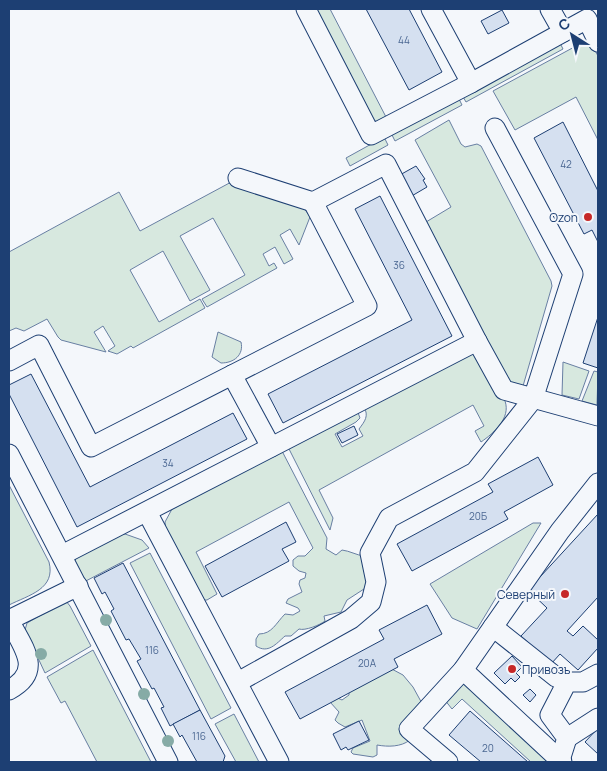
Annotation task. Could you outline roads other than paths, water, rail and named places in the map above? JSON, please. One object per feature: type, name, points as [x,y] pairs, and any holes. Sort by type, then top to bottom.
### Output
[{"type":"lane","points":[[306,9],[371,135],[471,83],[593,15],[598,42]]},
{"type":"lane","points":[[431,9],[471,83]]},
{"type":"lane","points":[[550,9],[563,32]]},
{"type":"lane","points":[[238,682],[350,619],[371,602],[376,582],[370,553],[389,518],[475,472],[533,399],[573,274],[495,128]]},
{"type":"lane","points":[[312,202],[386,164],[504,390],[598,416]]},
{"type":"lane","points":[[9,361],[39,345],[91,447],[367,306],[312,202],[238,178]]},
{"type":"lane","points":[[62,556],[477,341]]},
{"type":"lane","points":[[232,375],[271,447]]},
{"type":"lane","points":[[9,454],[168,762]]},
{"type":"lane","points":[[448,762],[410,729],[463,670],[560,530],[598,483]]},
{"type":"lane","points":[[147,512],[279,762]]},
{"type":"lane","points":[[9,690],[24,679],[29,669],[29,659],[9,620],[78,586]]},
{"type":"lane","points":[[493,627],[556,677],[567,682],[583,682],[598,674]]},
{"type":"lane","points":[[463,670],[561,761],[567,738],[598,718]]},
{"type":"lane","points":[[567,682],[550,715],[567,738]]},
{"type":"place","name":"Ozon","points":[[588,217]]},
{"type":"place","name":"Северный","points":[[565,594]]},
{"type":"place","name":"Привозъ","points":[[512,669]]}]
